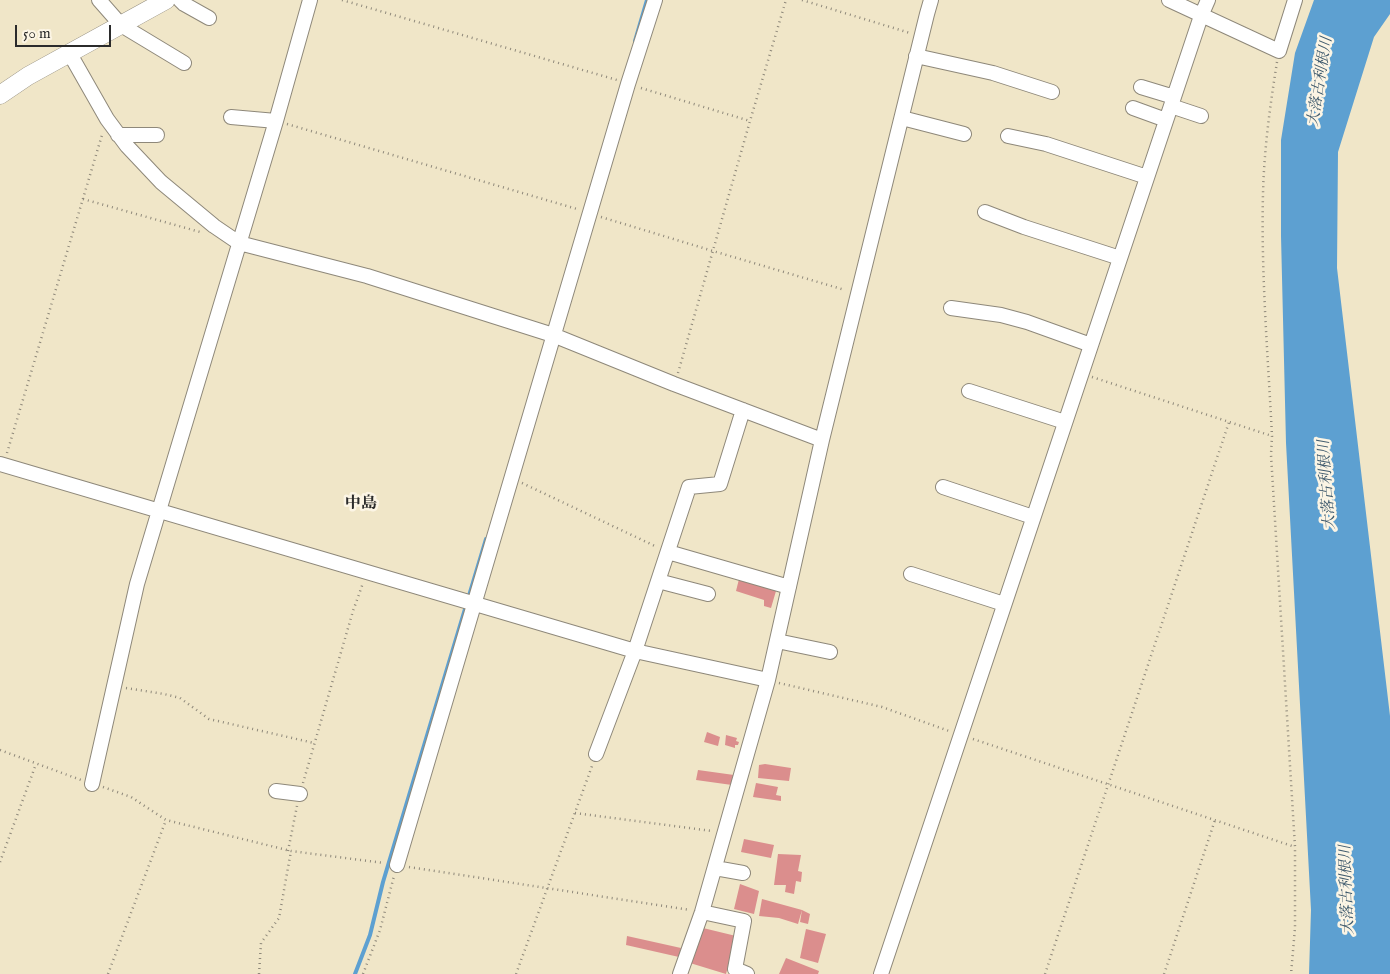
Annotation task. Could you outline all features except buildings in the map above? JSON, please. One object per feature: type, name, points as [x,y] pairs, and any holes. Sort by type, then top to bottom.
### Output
[{"type":"main road","points":[[1,94],[28,76],[166,0]]},
{"type":"street","points":[[99,0],[121,25],[184,63]]},
{"type":"street","points":[[180,0],[209,18]]},
{"type":"street","points":[[92,784],[137,584],[276,121],[310,0]]},
{"type":"street","points":[[397,865],[553,335],[655,0]]},
{"type":"street","points":[[680,974],[702,912],[768,680],[822,440],[931,0]]},
{"type":"street","points":[[1168,0],[1279,51],[1295,0]]},
{"type":"street","points":[[881,974],[1172,101],[1208,0]]},
{"type":"street","points":[[70,54],[107,119],[126,146],[161,182],[214,226],[239,243],[367,276],[553,335],[674,384],[822,440]]},
{"type":"street","points":[[916,56],[993,73],[1052,92]]},
{"type":"street","points":[[1141,87],[1201,116]]},
{"type":"street","points":[[1133,108],[1166,120]]},
{"type":"street","points":[[231,117],[276,121]]},
{"type":"street","points":[[902,118],[964,134]]},
{"type":"street","points":[[118,135],[158,135]]},
{"type":"street","points":[[1008,136],[1046,144],[1147,177]]},
{"type":"street","points":[[985,212],[1024,227],[1120,258]]},
{"type":"street","points":[[951,308],[1002,314],[1091,344]]},
{"type":"street","points":[[969,391],[1065,422]]},
{"type":"street","points":[[596,754],[635,651],[689,487],[720,484],[743,410]]},
{"type":"street","points":[[2,464],[635,651],[768,680]]},
{"type":"street","points":[[943,487],[1033,517]]},
{"type":"street","points":[[668,552],[789,587]]},
{"type":"street","points":[[911,574],[1004,604]]},
{"type":"street","points":[[658,581],[708,594]]},
{"type":"street","points":[[777,641],[830,652]]},
{"type":"street","points":[[276,791],[300,794]]},
{"type":"street","points":[[715,868],[743,873]]},
{"type":"street","points":[[702,912],[744,921],[735,969],[747,974]]},
{"type":"path","points":[[342,0],[750,121]]},
{"type":"path","points":[[674,384],[786,0]]},
{"type":"path","points":[[802,0],[921,36]]},
{"type":"path","points":[[1279,51],[1268,119],[1263,192],[1262,252],[1272,436],[1271,465],[1295,847],[1296,928],[1291,974]]},
{"type":"path","points":[[2,464],[107,119]]},
{"type":"path","points":[[276,121],[858,294]]},
{"type":"path","points":[[83,199],[202,233]]},
{"type":"path","points":[[1081,374],[1272,436]]},
{"type":"path","points":[[1045,974],[1229,422]]},
{"type":"path","points":[[512,478],[668,552]]},
{"type":"path","points":[[114,686],[180,698],[209,719],[314,743],[353,611],[367,572]]},
{"type":"path","points":[[768,680],[882,707],[1295,847]]},
{"type":"path","points":[[0,750],[132,797],[166,820],[291,852],[397,865],[702,912]]},
{"type":"path","points":[[516,974],[596,754]]},
{"type":"path","points":[[0,862],[36,764]]},
{"type":"path","points":[[575,813],[725,832]]},
{"type":"path","points":[[108,974],[166,820]]},
{"type":"path","points":[[1164,974],[1215,820]]},
{"type":"path","points":[[259,974],[261,943],[279,918],[291,852]]},
{"type":"path","points":[[363,974],[380,930],[397,865]]},
{"type":"water","name":"大落古利根川","points":[[1314,0],[1390,0],[1390,14],[1374,37],[1338,152],[1337,268],[1390,716],[1390,974],[1309,974],[1311,910],[1286,443],[1281,236],[1281,140],[1295,53]]},
{"type":"waterway","points":[[635,41],[647,0]]},
{"type":"waterway","points":[[355,974],[370,935],[383,882],[486,539]]},
{"type":"district","name":"中島","points":[[361,505]]}]
